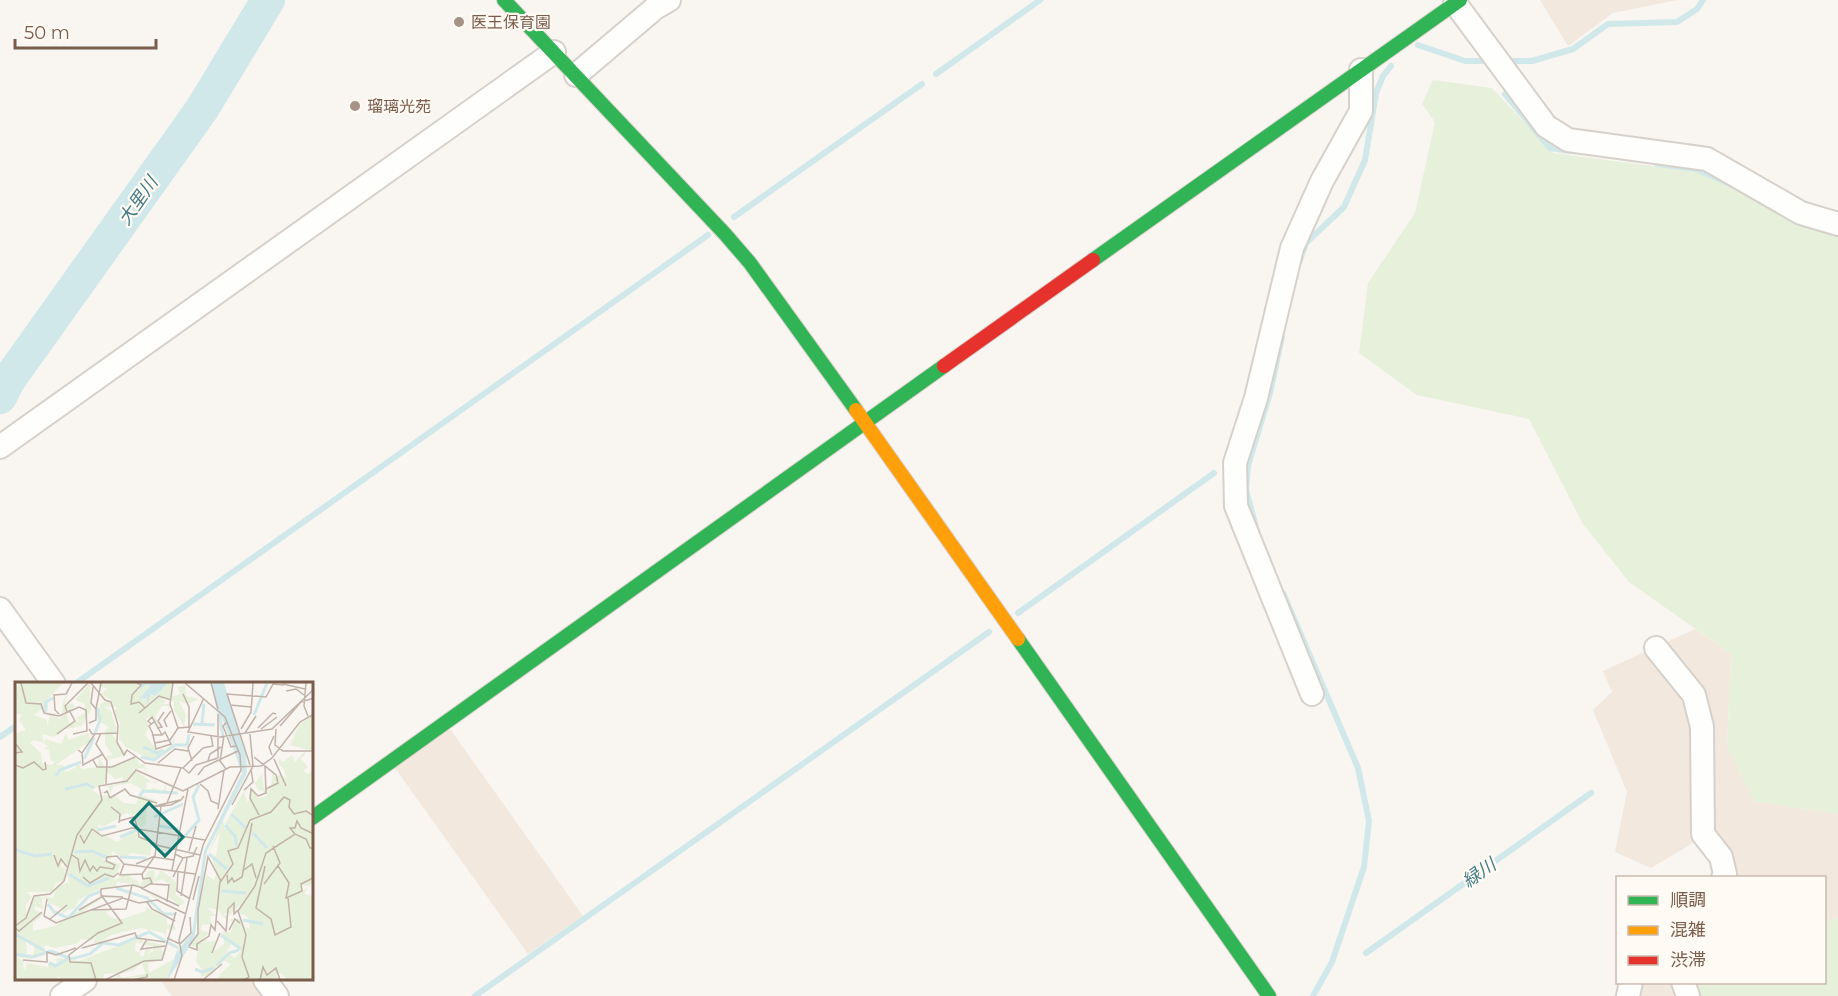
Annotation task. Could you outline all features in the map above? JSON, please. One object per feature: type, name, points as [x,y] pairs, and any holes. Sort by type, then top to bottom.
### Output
[{"type":"street","points":[[504,0],[732,241],[750,263],[865,422],[1269,996]]},
{"type":"street","points":[[576,75],[655,8],[669,0]]},
{"type":"street","points":[[314,817],[1361,70],[1431,8],[1457,2],[1546,126],[1568,140],[1707,159],[1801,213],[1838,224]]},
{"type":"street","points":[[0,447],[554,52]]},
{"type":"street","points":[[1312,694],[1236,506],[1235,462],[1256,398],[1292,248],[1322,181],[1360,111],[1361,70]]},
{"type":"street","points":[[0,609],[53,682]]},
{"type":"street","points":[[1656,648],[1694,695],[1702,727],[1703,834],[1721,857],[1724,876]]},
{"type":"street","points":[[62,996],[84,981]]},
{"type":"street","points":[[266,981],[277,996]]},
{"type":"shaded area","points":[[1540,0],[1677,0],[1613,13],[1568,46]]},
{"type":"shaded area","points":[[1695,629],[1731,654],[1727,746],[1754,801],[1838,814],[1838,917],[1826,923],[1826,876],[1715,876],[1720,866],[1698,840],[1651,868],[1615,852],[1627,792],[1593,710],[1612,692],[1603,671]]},
{"type":"shaded area","points":[[450,729],[583,916],[528,954],[395,768]]},
{"type":"shaded area","points":[[161,981],[252,981],[263,996],[172,996]]},
{"type":"shaded area","points":[[1631,984],[1700,984],[1697,994],[1699,996],[1627,996]]},
{"type":"green space","points":[[1433,80],[1492,88],[1553,153],[1697,172],[1838,236],[1838,814],[1754,801],[1727,746],[1731,654],[1629,582],[1583,524],[1529,419],[1417,395],[1359,353],[1368,283],[1415,213],[1435,122],[1422,104]]},
{"type":"green space","points":[[1838,917],[1838,996],[1699,996],[1697,994],[1700,984],[1826,984],[1826,923]]},
{"type":"waterway","name":"大里川","points":[[0,397],[8,381],[202,109],[268,0]]},
{"type":"waterway","points":[[936,74],[1040,0]]},
{"type":"waterway","points":[[1506,61],[1532,61],[1573,49],[1608,24],[1677,22],[1697,9],[1703,0]]},
{"type":"waterway","points":[[1418,45],[1465,61],[1490,61]]},
{"type":"waterway","points":[[1299,263],[1306,243],[1344,207],[1365,160],[1376,93],[1383,76],[1391,66]]},
{"type":"waterway","points":[[734,217],[922,84]]},
{"type":"waterway","points":[[1505,94],[1550,148],[1570,151]]},
{"type":"waterway","points":[[1657,164],[1696,169],[1728,183]]},
{"type":"waterway","points":[[78,682],[708,235]]},
{"type":"waterway","points":[[1257,531],[1246,490],[1248,466],[1270,393],[1282,337]]},
{"type":"waterway","points":[[1018,613],[1214,473]]},
{"type":"waterway","points":[[1283,593],[1358,768],[1369,821],[1364,867],[1332,962],[1313,996]]},
{"type":"waterway","points":[[475,996],[989,632]]},
{"type":"waterway","points":[[0,737],[15,727]]},
{"type":"waterway","name":"緑川","points":[[1366,953],[1591,793]]},
{"type":"traffic: fast","points":[[504,0],[750,263],[856,410]]},
{"type":"traffic: fast","points":[[1093,260],[1460,0]]},
{"type":"traffic: fast","points":[[314,817],[944,366]]},
{"type":"traffic: fast","points":[[1018,639],[1269,996]]},
{"type":"traffic: slow","points":[[856,410],[1018,639]]},
{"type":"traffic: jam","points":[[944,366],[1093,260]]},
{"type":"place","name":"医王保育園","points":[[459,22]]},
{"type":"place","name":"瑠璃光苑","points":[[355,106]]}]
